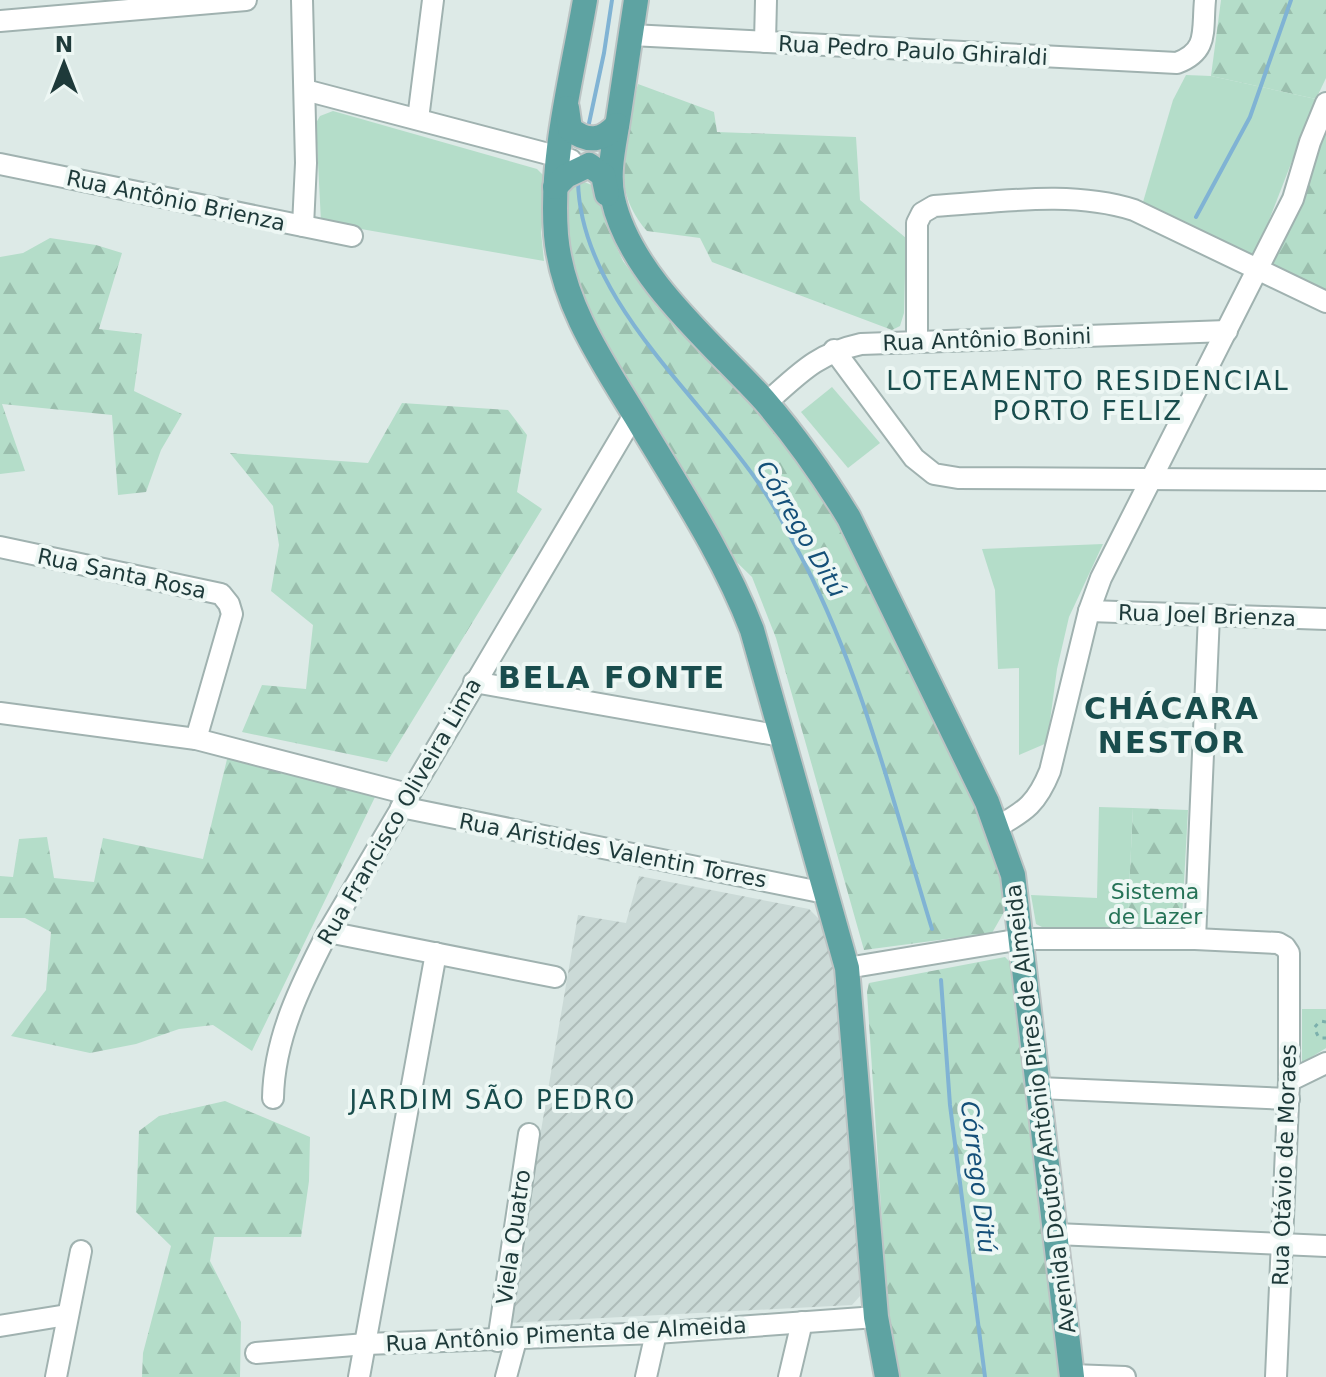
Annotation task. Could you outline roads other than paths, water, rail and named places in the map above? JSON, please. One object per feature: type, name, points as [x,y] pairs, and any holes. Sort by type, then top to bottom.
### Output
[{"type":"main road","points":[[585,0],[558,157],[556,236],[571,301],[600,360],[737,590],[752,630],[847,968],[876,1317],[887,1377]]},
{"type":"main road","name":"Avenida Doutor Antônio Pires de Almeida","points":[[636,0],[611,168],[612,197],[623,229],[634,252],[662,290],[766,403],[809,456],[849,518],[987,802],[1013,875],[1072,1376]]},
{"type":"main road","points":[[567,105],[570,129],[580,137],[589,140],[604,137],[617,125]]},
{"type":"main road","points":[[555,187],[566,176],[589,165],[603,175],[614,225],[625,247],[634,252]]},
{"type":"street","points":[[0,21],[246,0]]},
{"type":"street","points":[[302,0],[305,90],[303,226]]},
{"type":"street","points":[[418,119],[433,0]]},
{"type":"street","points":[[765,42],[766,0]]},
{"type":"street","name":"Rua Pedro Paulo Ghiraldi","points":[[631,35],[1177,63],[1194,56],[1201,44],[1205,0]]},
{"type":"street","points":[[305,90],[589,165]]},
{"type":"street","points":[[997,827],[1019,815],[1040,795],[1050,771],[1089,611],[1101,578],[1293,199],[1314,129],[1326,103]]},
{"type":"street","name":"Rua Antônio Brienza","points":[[0,164],[352,236]]},
{"type":"street","points":[[917,342],[917,223],[922,213],[934,206],[1077,198],[1106,201],[1134,210],[1326,302]]},
{"type":"street","name":"Rua Antônio Bonini","points":[[766,403],[807,367],[834,350],[861,344],[1227,331]]},
{"type":"street","points":[[834,350],[914,458],[934,474],[958,478],[1326,480]]},
{"type":"street","name":"Rua Francisco Oliveira Lima","points":[[273,1098],[274,1072],[287,1024],[300,986],[328,932],[634,415]]},
{"type":"street","name":"Rua Santa Rosa","points":[[0,547],[221,594],[232,614],[196,739]]},
{"type":"street","name":"Rua Joel Brienza","points":[[1089,611],[1326,619]]},
{"type":"street","points":[[847,968],[1022,939],[1195,939],[1209,615]]},
{"type":"street","points":[[474,682],[781,736]]},
{"type":"street","name":"Rua Aristides Valentin Torres","points":[[0,713],[196,739],[405,801],[825,893]]},
{"type":"street","points":[[328,932],[555,977]]},
{"type":"street","name":"Rua Otávio de Moraes","points":[[1195,939],[1278,943],[1289,953],[1289,1090],[1276,1377]]},
{"type":"street","points":[[359,1377],[436,953]]},
{"type":"street","points":[[1039,1088],[1289,1090],[1326,1063]]},
{"type":"street","name":"Viela Quatro","points":[[506,1377],[507,1340],[529,1134]]},
{"type":"street","points":[[1056,1234],[1326,1246]]},
{"type":"street","points":[[56,1377],[81,1251]]},
{"type":"street","points":[[0,1326],[67,1315]]},
{"type":"street","name":"Rua Antônio Pimenta de Almeida","points":[[256,1353],[366,1344],[656,1333],[876,1317]]},
{"type":"street","points":[[789,1377],[802,1322]]},
{"type":"street","points":[[646,1377],[656,1333]]},
{"type":"street","points":[[1072,1376],[1125,1377]]},
{"type":"waterway","name":"Córrego Ditú","points":[[588,128],[612,0]]},
{"type":"waterway","points":[[1196,217],[1250,117],[1291,0]]},
{"type":"waterway","name":"Córrego Ditú","points":[[578,181],[584,224],[599,266],[621,306],[762,488],[825,606],[876,742],[932,929]]},
{"type":"waterway","name":"Córrego Ditú","points":[[941,980],[950,1105],[985,1377]]},
{"type":"district","name":"LOTEAMENTO RESIDENCIAL PORTO FELIZ","points":[[1088,396]]},
{"type":"district","name":"BELA FONTE","points":[[612,678]]},
{"type":"district","name":"CHÁCARA NESTOR","points":[[1172,726]]},
{"type":"district","name":"JARDIM SÃO PEDRO","points":[[493,1100]]},
{"type":"park label","name":"Sistema de Lazer","points":[[1155,904]]}]
